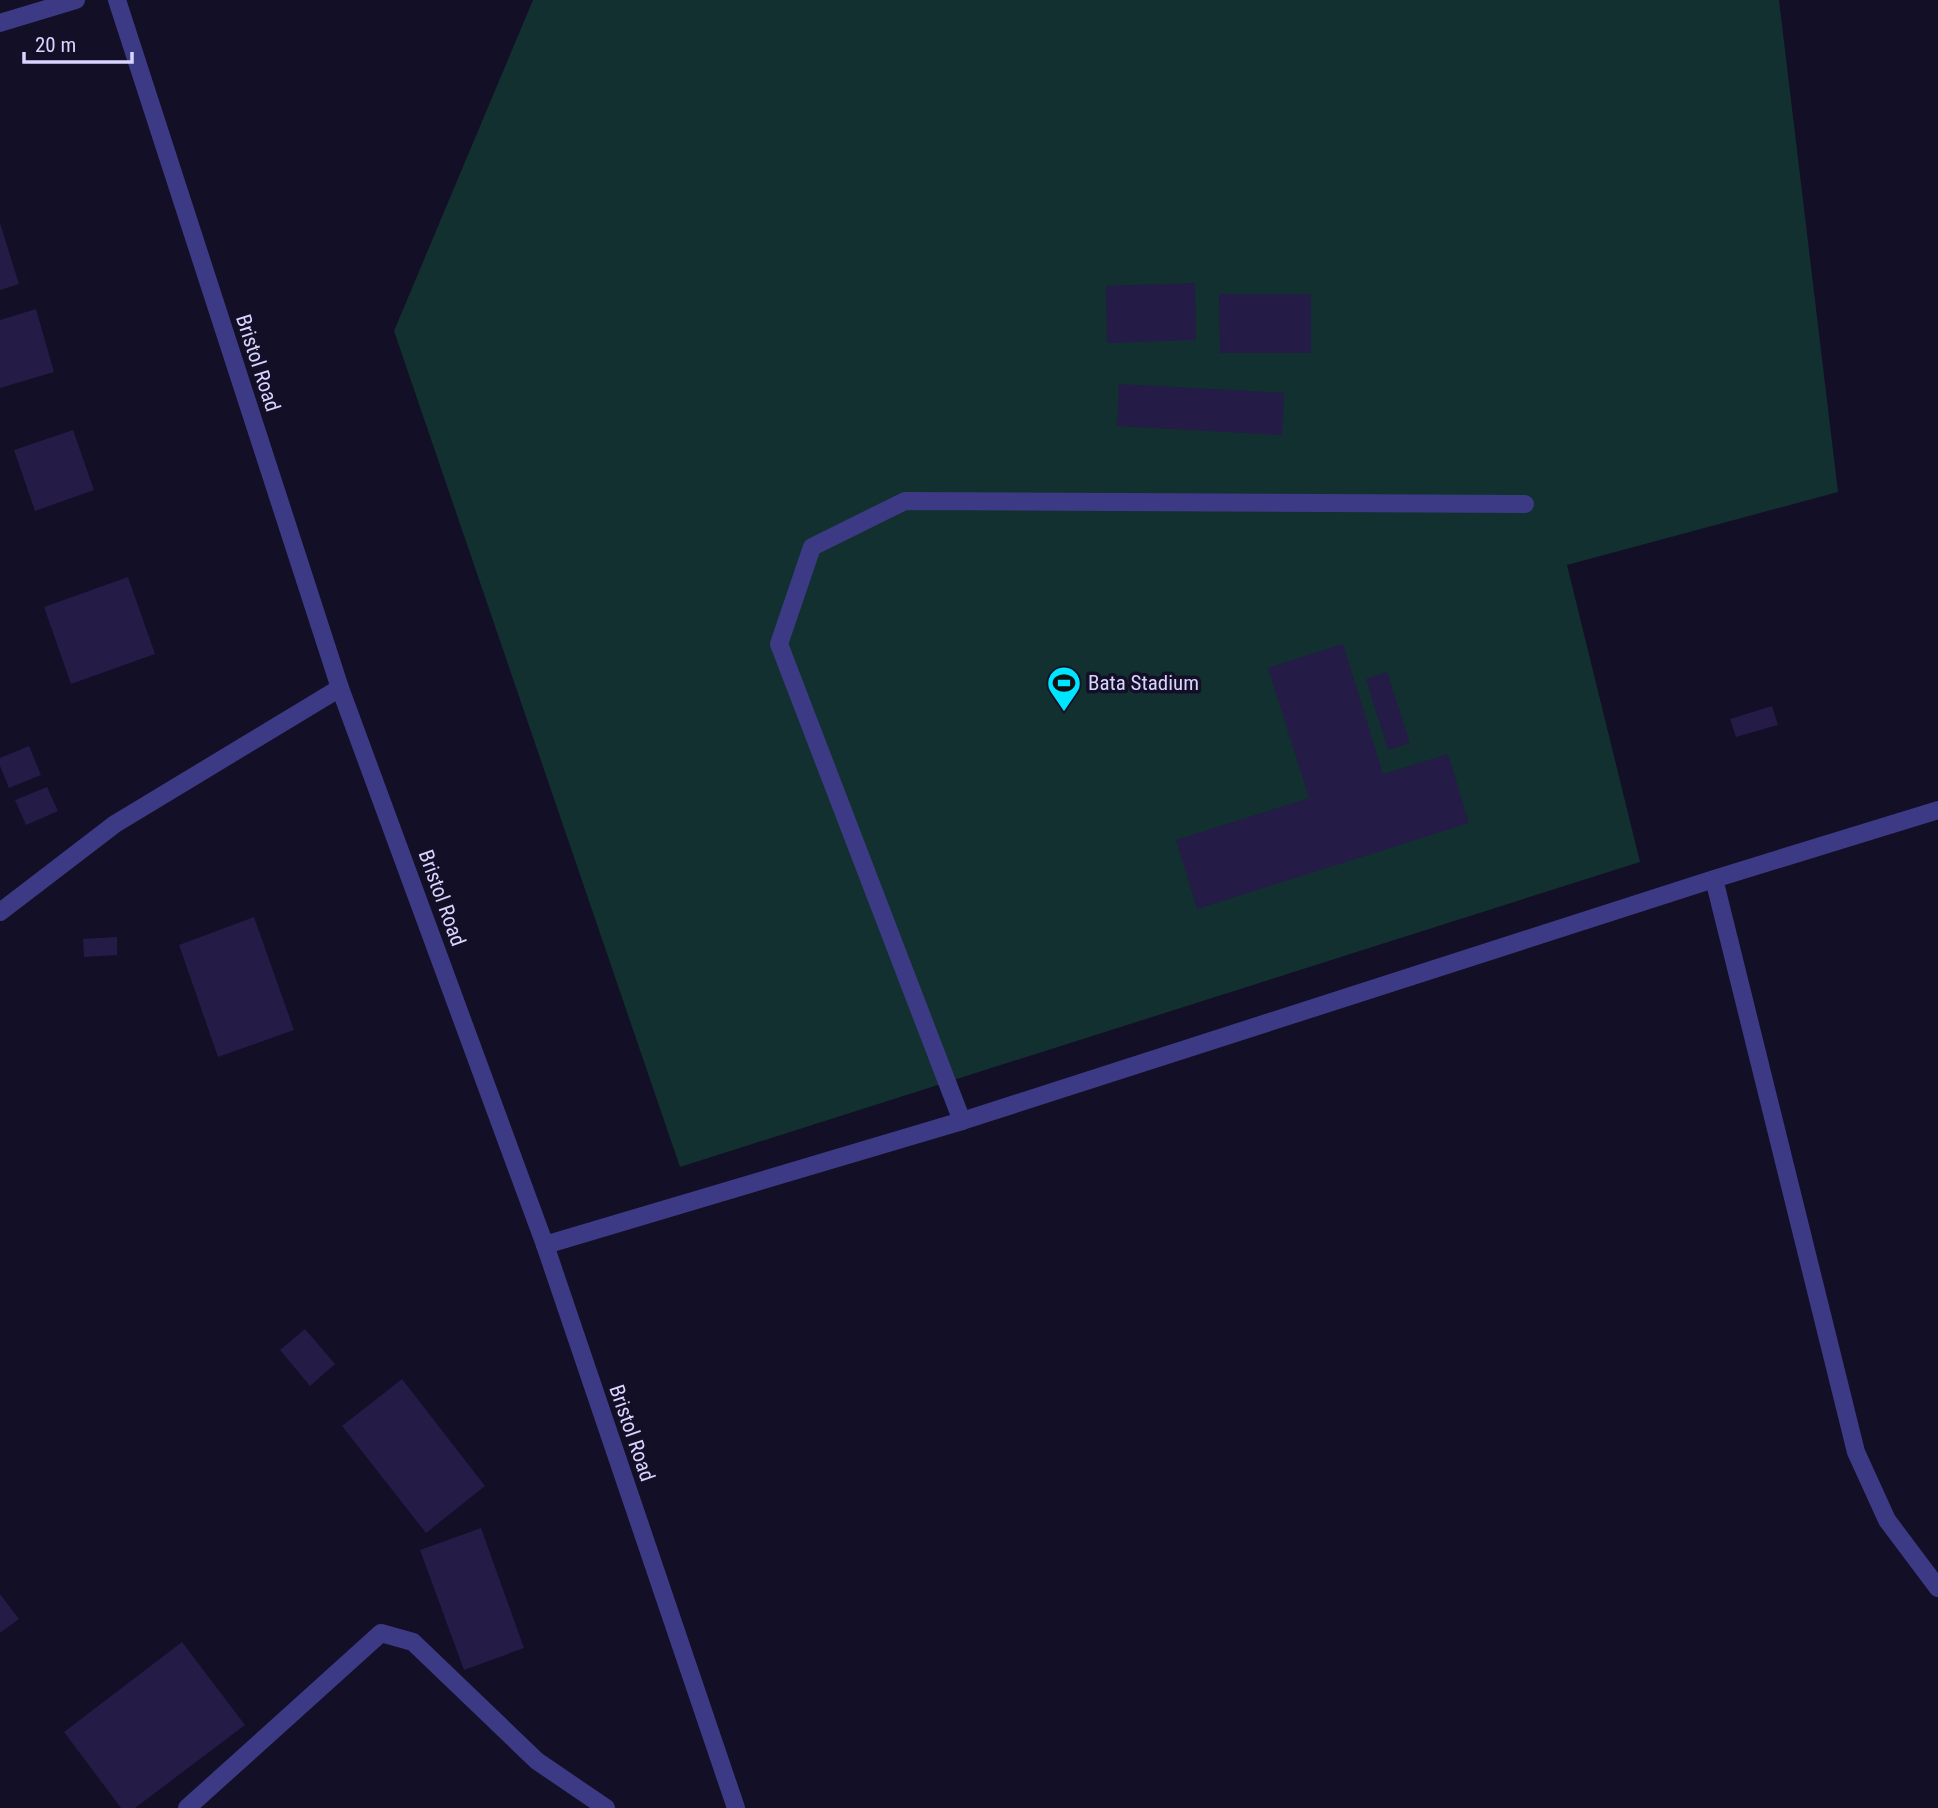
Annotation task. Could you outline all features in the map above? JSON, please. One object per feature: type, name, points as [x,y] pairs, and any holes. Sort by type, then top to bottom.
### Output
[{"type":"street","points":[[0,23],[76,0]]},
{"type":"street","name":"Bristol Road","points":[[117,0],[340,688],[545,1245],[736,1808]]},
{"type":"street","points":[[962,1121],[779,644],[812,547],[905,501],[1525,504]]},
{"type":"street","points":[[0,912],[115,824],[340,688]]},
{"type":"street","points":[[545,1245],[962,1121],[1714,879],[1938,810]]},
{"type":"street","points":[[1714,879],[1856,1452],[1888,1520],[1938,1587]]},
{"type":"street","points":[[187,1808],[381,1633],[413,1642],[537,1761],[606,1808]]},
{"type":"green space","name":"Bata Stadium","points":[[533,0],[1779,0],[1838,492],[1567,565],[1640,862],[680,1167],[394,331]]},
{"type":"building","points":[[0,223],[19,284],[0,290]]},
{"type":"building","points":[[1195,283],[1196,340],[1107,343],[1106,286]]},
{"type":"building","points":[[1219,294],[1311,294],[1311,353],[1220,353]]},
{"type":"building","points":[[36,309],[54,372],[0,388],[0,320]]},
{"type":"building","points":[[1119,384],[1284,393],[1282,435],[1117,426]]},
{"type":"building","points":[[73,430],[94,490],[35,511],[14,450]]},
{"type":"building","points":[[128,577],[155,654],[71,684],[44,607]]},
{"type":"building","points":[[1343,644],[1383,774],[1448,754],[1469,823],[1197,909],[1176,840],[1309,798],[1268,668]]},
{"type":"building","points":[[1387,672],[1410,743],[1388,750],[1366,679]]},
{"type":"building","points":[[1772,706],[1778,725],[1736,737],[1730,719]]},
{"type":"building","points":[[29,746],[41,775],[9,788],[0,766],[0,758]]},
{"type":"building","points":[[47,787],[58,811],[26,825],[15,800]]},
{"type":"building","points":[[254,917],[294,1030],[218,1057],[179,945]]},
{"type":"building","points":[[117,937],[117,955],[84,957],[83,939]]},
{"type":"building","points":[[305,1329],[335,1364],[310,1386],[280,1350]]},
{"type":"building","points":[[402,1379],[485,1486],[426,1533],[342,1426]]},
{"type":"building","points":[[481,1528],[524,1648],[464,1670],[420,1550]]},
{"type":"building","points":[[0,1594],[19,1619],[0,1633]]},
{"type":"building","points":[[182,1642],[245,1725],[135,1808],[121,1808],[64,1732]]},
{"type":"place","name":"Bata Stadium","points":[[1064,713]]}]
